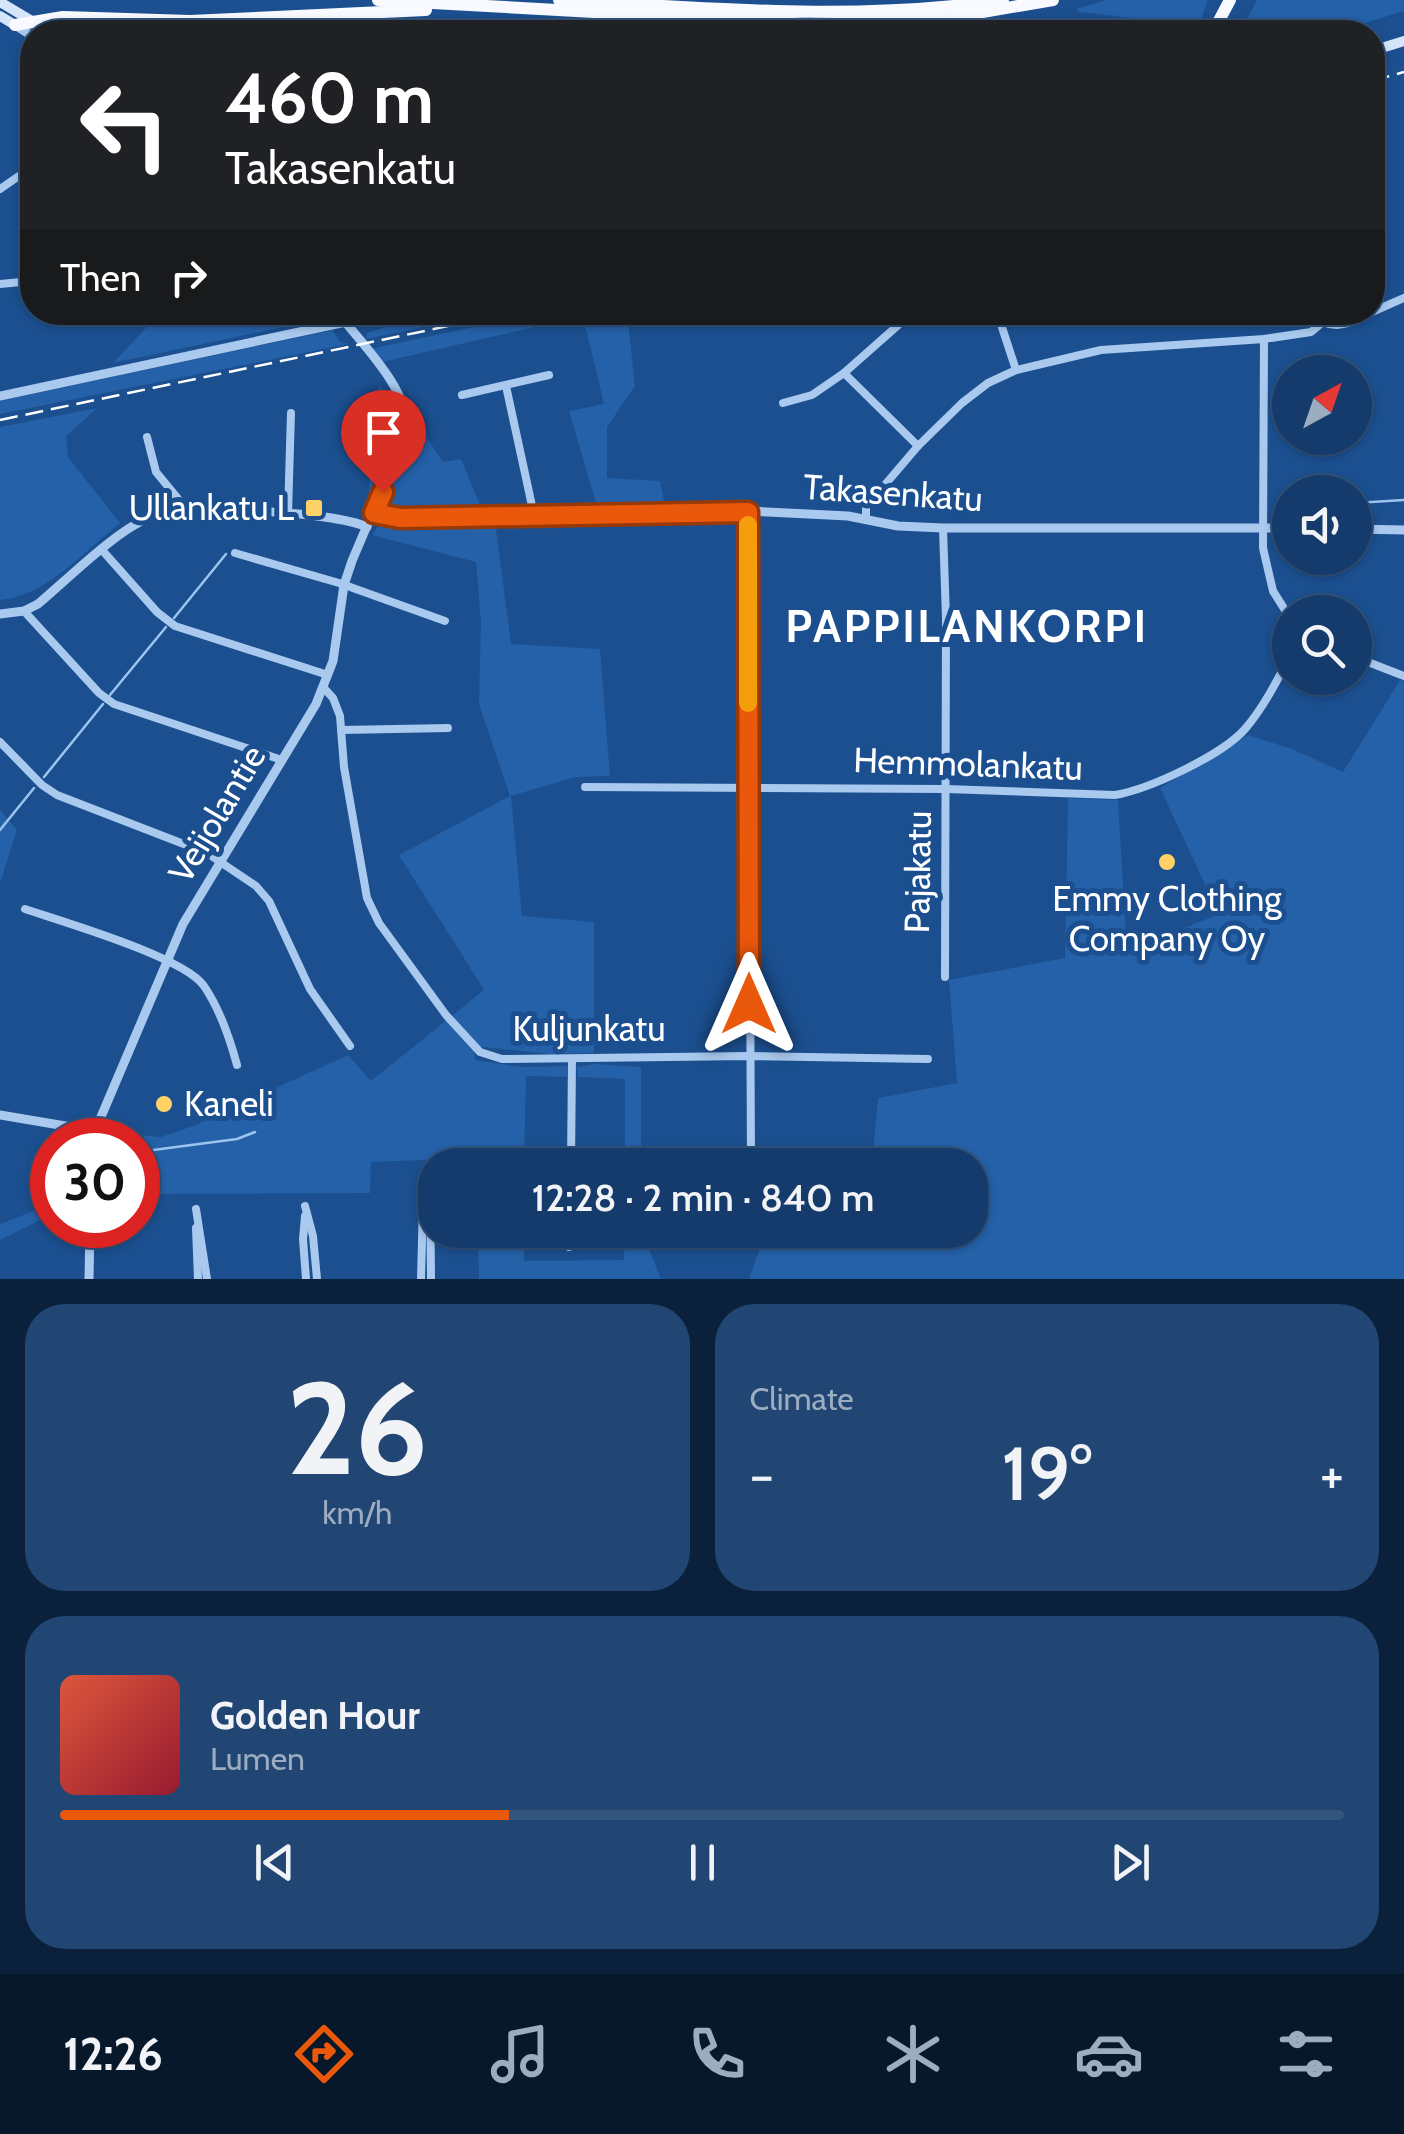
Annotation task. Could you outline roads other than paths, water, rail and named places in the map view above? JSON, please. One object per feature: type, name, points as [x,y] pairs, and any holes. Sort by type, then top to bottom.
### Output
[{"type":"highway","points":[[378,0],[764,20]]},
{"type":"highway","points":[[560,0],[884,14],[1003,0]]},
{"type":"highway","points":[[913,20],[1054,0]]},
{"type":"highway","points":[[210,20],[491,6]]},
{"type":"highway","points":[[80,20],[84,19]]},
{"type":"highway","points":[[48,20],[137,20]]},
{"type":"highway","points":[[15,25],[20,26]]},
{"type":"main road","points":[[0,2],[21,20]]},
{"type":"main road","points":[[0,16],[15,25]]},
{"type":"street","points":[[0,396],[336,325]]},
{"type":"street","name":"Veijolantie","points":[[102,1118],[182,924],[323,687],[344,585],[400,450],[408,420],[398,390],[347,325]]},
{"type":"street","points":[[783,403],[812,395],[844,373],[898,325]]},
{"type":"street","points":[[1001,325],[1016,370]]},
{"type":"street","points":[[866,518],[866,507],[918,446],[988,383],[1016,370],[1102,350],[1264,339],[1311,332],[1318,325]]},
{"type":"street","points":[[1264,339],[1262,528],[1266,566],[1276,595]]},
{"type":"street","points":[[844,373],[918,446]]},
{"type":"street","points":[[462,395],[548,375]]},
{"type":"street","points":[[506,386],[534,514]]},
{"type":"street","points":[[288,514],[291,413]]},
{"type":"street","points":[[147,437],[156,472],[189,512]]},
{"type":"street","points":[[0,614],[24,611],[38,604],[130,528],[154,516],[189,512],[288,514],[346,519],[367,528]]},
{"type":"street","points":[[748,512],[751,1148]]},
{"type":"street","name":"Takasenkatu","points":[[374,513],[400,518],[748,512],[866,518],[898,526],[944,528],[1272,528]]},
{"type":"street","name":"Pajakatu","points":[[944,528],[944,977]]},
{"type":"street","points":[[1372,529],[1404,530]]},
{"type":"street","points":[[102,550],[175,626],[328,675]]},
{"type":"street","points":[[235,553],[344,585],[445,621]]},
{"type":"street","points":[[24,611],[98,693],[114,704],[282,760]]},
{"type":"street","points":[[1372,663],[1404,676]]},
{"type":"street","name":"Hemmolankatu","points":[[585,788],[946,789],[1115,796],[1146,788],[1184,769],[1242,732],[1272,684]]},
{"type":"street","name":"Kuljunkatu","points":[[323,687],[337,706],[367,898],[379,923],[446,1016],[480,1052],[502,1059],[928,1059]]},
{"type":"street","points":[[341,730],[448,728]]},
{"type":"street","points":[[0,742],[42,785],[57,794],[207,852],[264,894],[310,989],[350,1046]]},
{"type":"street","points":[[26,909],[193,974],[204,985],[231,1043],[236,1065]]},
{"type":"street","points":[[571,1148],[572,1059]]},
{"type":"street","points":[[0,1115],[30,1122]]},
{"type":"street","points":[[421,1279],[423,1202],[429,1175],[431,1279]]},
{"type":"street","points":[[306,1279],[302,1239],[306,1206],[314,1236],[317,1279]]},
{"type":"street","points":[[198,1279],[196,1209],[207,1279]]},
{"type":"street","points":[[90,1248],[90,1279]]},
{"type":"waterway","points":[[1372,502],[1404,500]]},
{"type":"waterway","points":[[174,618],[226,554]]},
{"type":"waterway","points":[[110,695],[166,627]]},
{"type":"waterway","points":[[44,777],[103,704]]},
{"type":"waterway","points":[[0,830],[34,788]]},
{"type":"waterway","points":[[160,1149],[237,1139],[255,1132]]},
{"type":"railway","points":[[1385,77],[1404,72]]},
{"type":"railway","points":[[0,420],[453,325]]},
{"type":"place","name":"Ullankatu L","points":[[314,508]]},
{"type":"place","name":"Emmy Clothing Company Oy","points":[[1167,862]]},
{"type":"place","name":"Kaneli","points":[[164,1104]]},
{"type":"district","name":"PAPPILANKORPI","points":[[967,626]]}]
